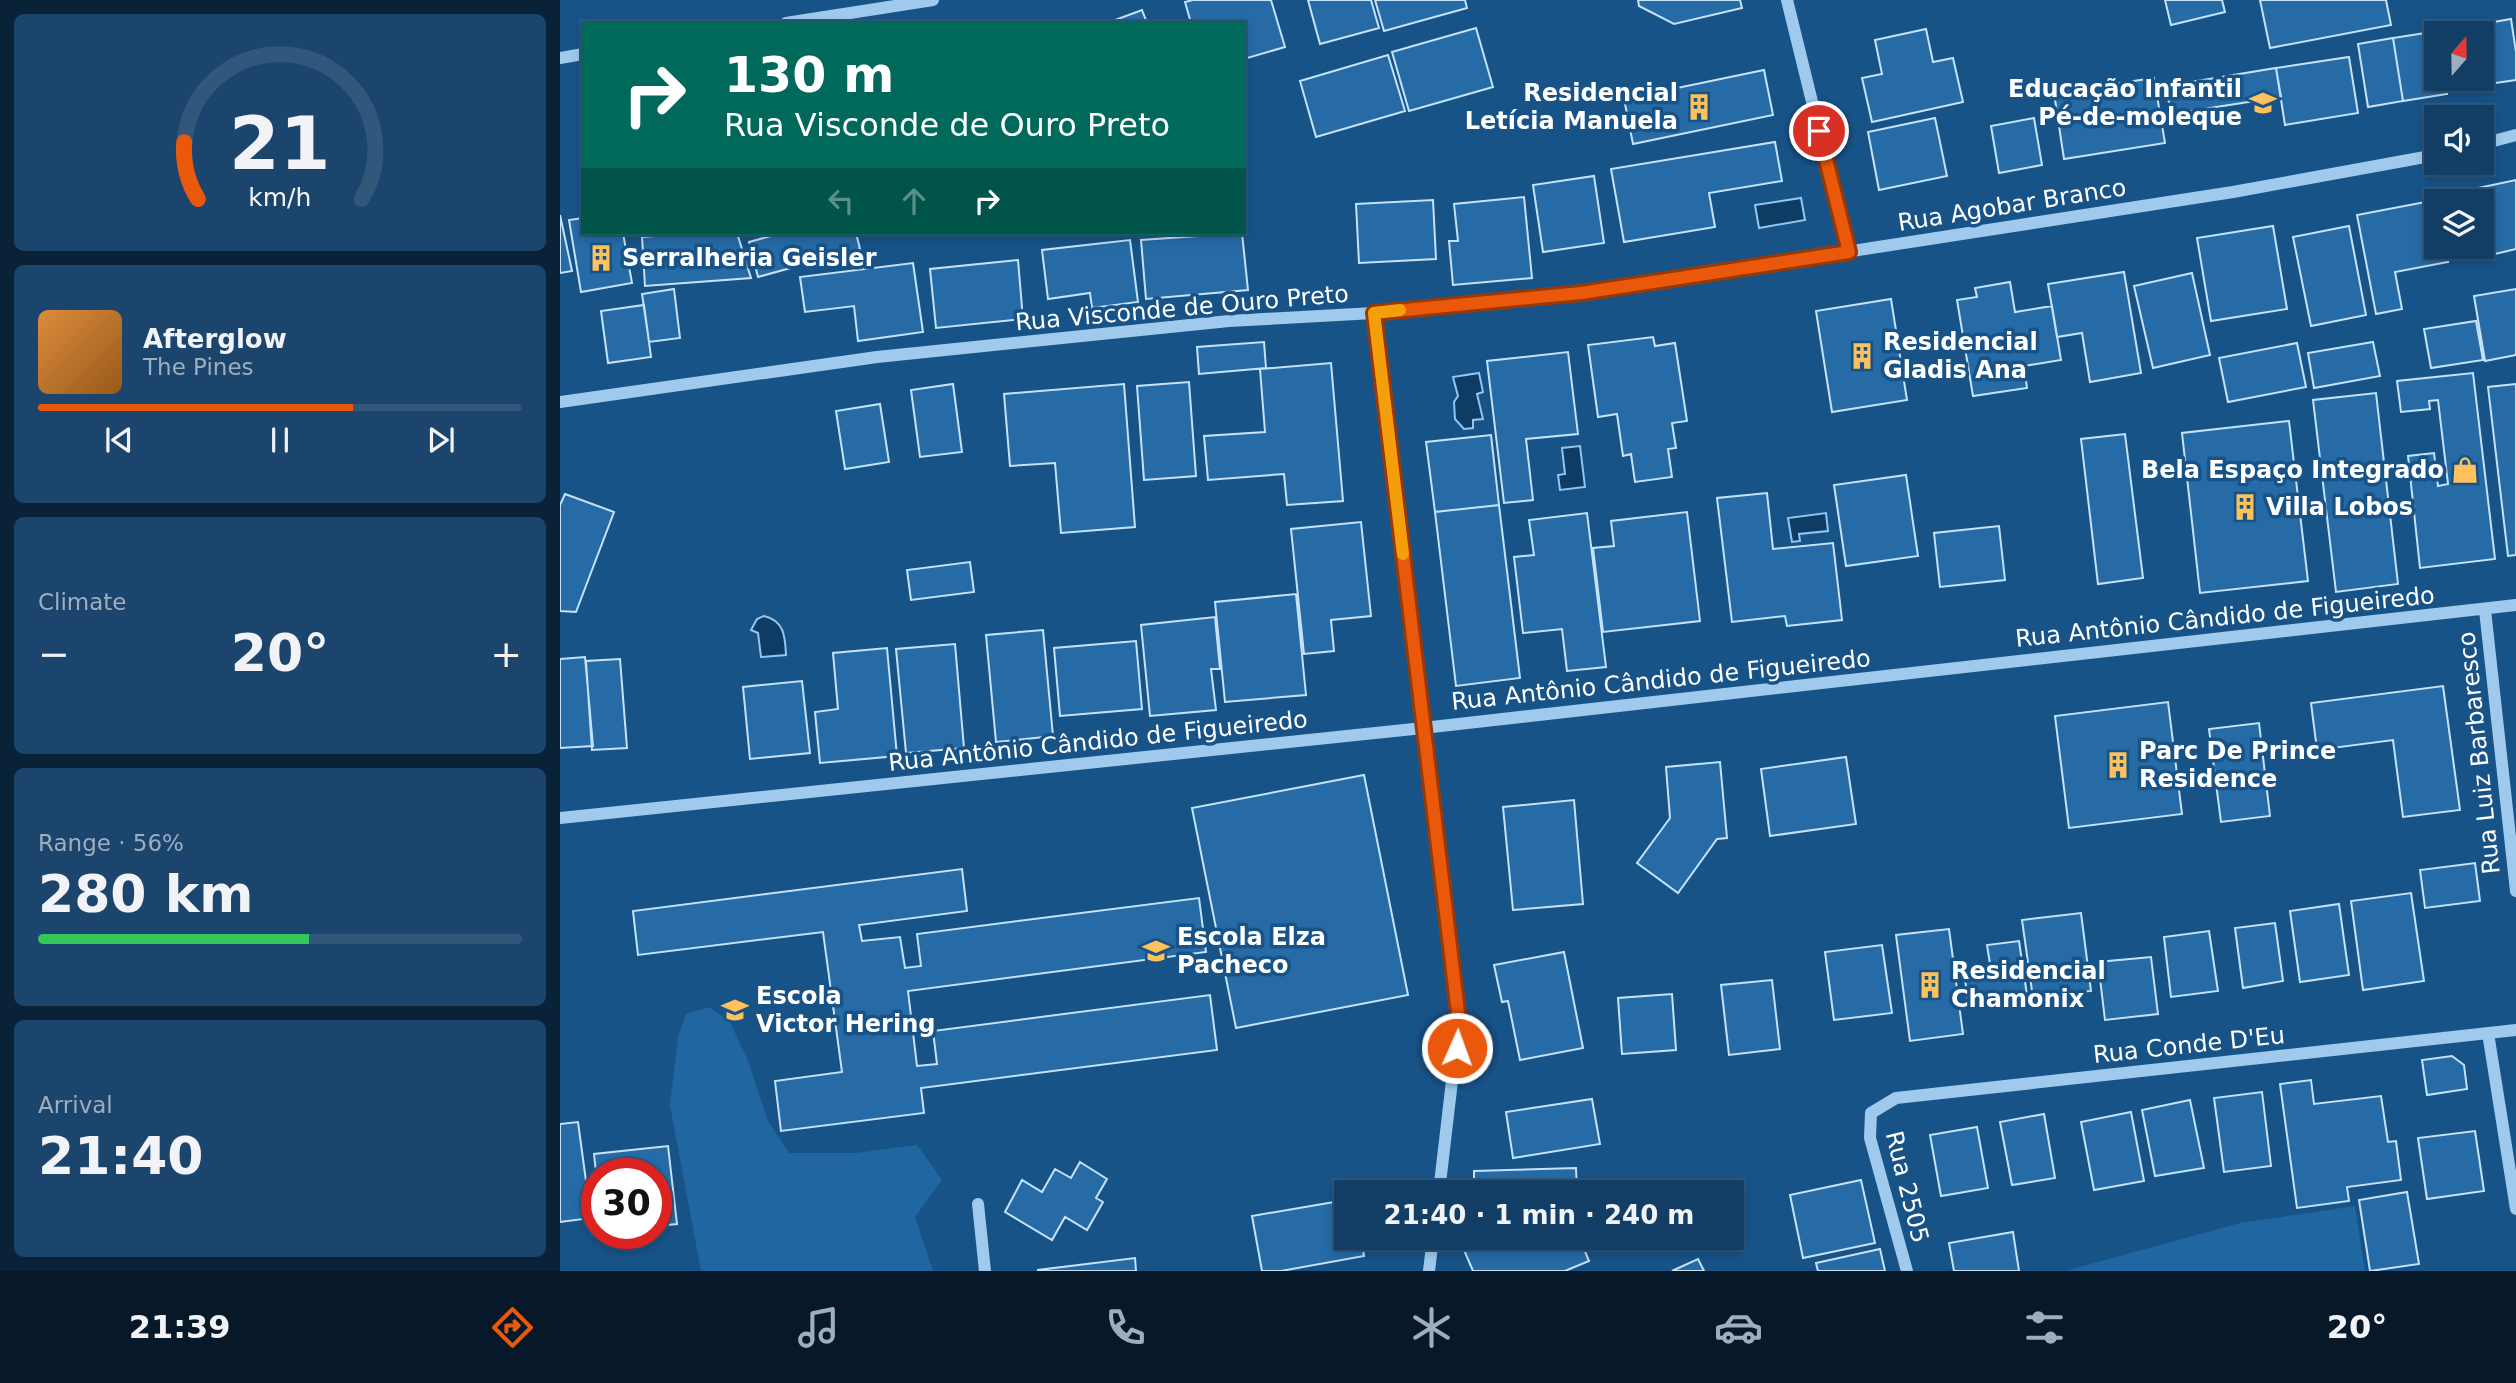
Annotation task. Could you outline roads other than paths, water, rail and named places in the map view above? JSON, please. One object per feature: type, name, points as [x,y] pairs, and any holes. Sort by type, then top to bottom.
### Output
[{"type":"street","points":[[799,21],[933,0]]},
{"type":"street","points":[[1787,0],[1849,252]]},
{"type":"street","points":[[560,58],[581,54]]},
{"type":"street","points":[[2494,141],[2516,135]]},
{"type":"street","name":"Rua Agobar Branco","points":[[1849,252],[2219,194],[2424,157]]},
{"type":"street","name":"Rua Visconde de Ouro Preto","points":[[560,402],[877,357],[1229,321],[1374,313],[1581,293],[1849,252]]},
{"type":"street","points":[[1374,313],[1459,1021],[1440,1180]]},
{"type":"street","name":"Rua Antônio Cândido de Figueiredo","points":[[560,818],[1423,728],[2516,605]]},
{"type":"street","name":"Rua Luiz Barbaresco","points":[[2485,610],[2516,891]]},
{"type":"street","name":"Rua Conde D'Eu","points":[[1871,1113],[1896,1098],[2516,1030]]},
{"type":"street","points":[[2488,1033],[2516,1209]]},
{"type":"street","name":"Rua 2505","points":[[1871,1113],[1870,1138],[1907,1271]]},
{"type":"street","points":[[978,1204],[985,1271]]},
{"type":"street","points":[[1429,1271],[1431,1250]]},
{"type":"place","name":"Educação Infantil Pé-de-moleque","points":[[2263,103]]},
{"type":"place","name":"Residencial Letícia Manuela","points":[[1699,107]]},
{"type":"place","name":"Serralheria Geisler","points":[[601,258]]},
{"type":"place","name":"Residencial Gladis Ana","points":[[1862,356]]},
{"type":"place","name":"Bela Espaço Integrado","points":[[2465,470]]},
{"type":"place","name":"Villa Lobos","points":[[2245,507]]},
{"type":"place","name":"Parc De Prince Residence","points":[[2118,765]]},
{"type":"place","name":"Escola Elza Pacheco","points":[[1156,951]]},
{"type":"place","name":"Residencial Chamonix","points":[[1930,985]]},
{"type":"place","name":"Escola Victor Hering","points":[[735,1010]]}]
